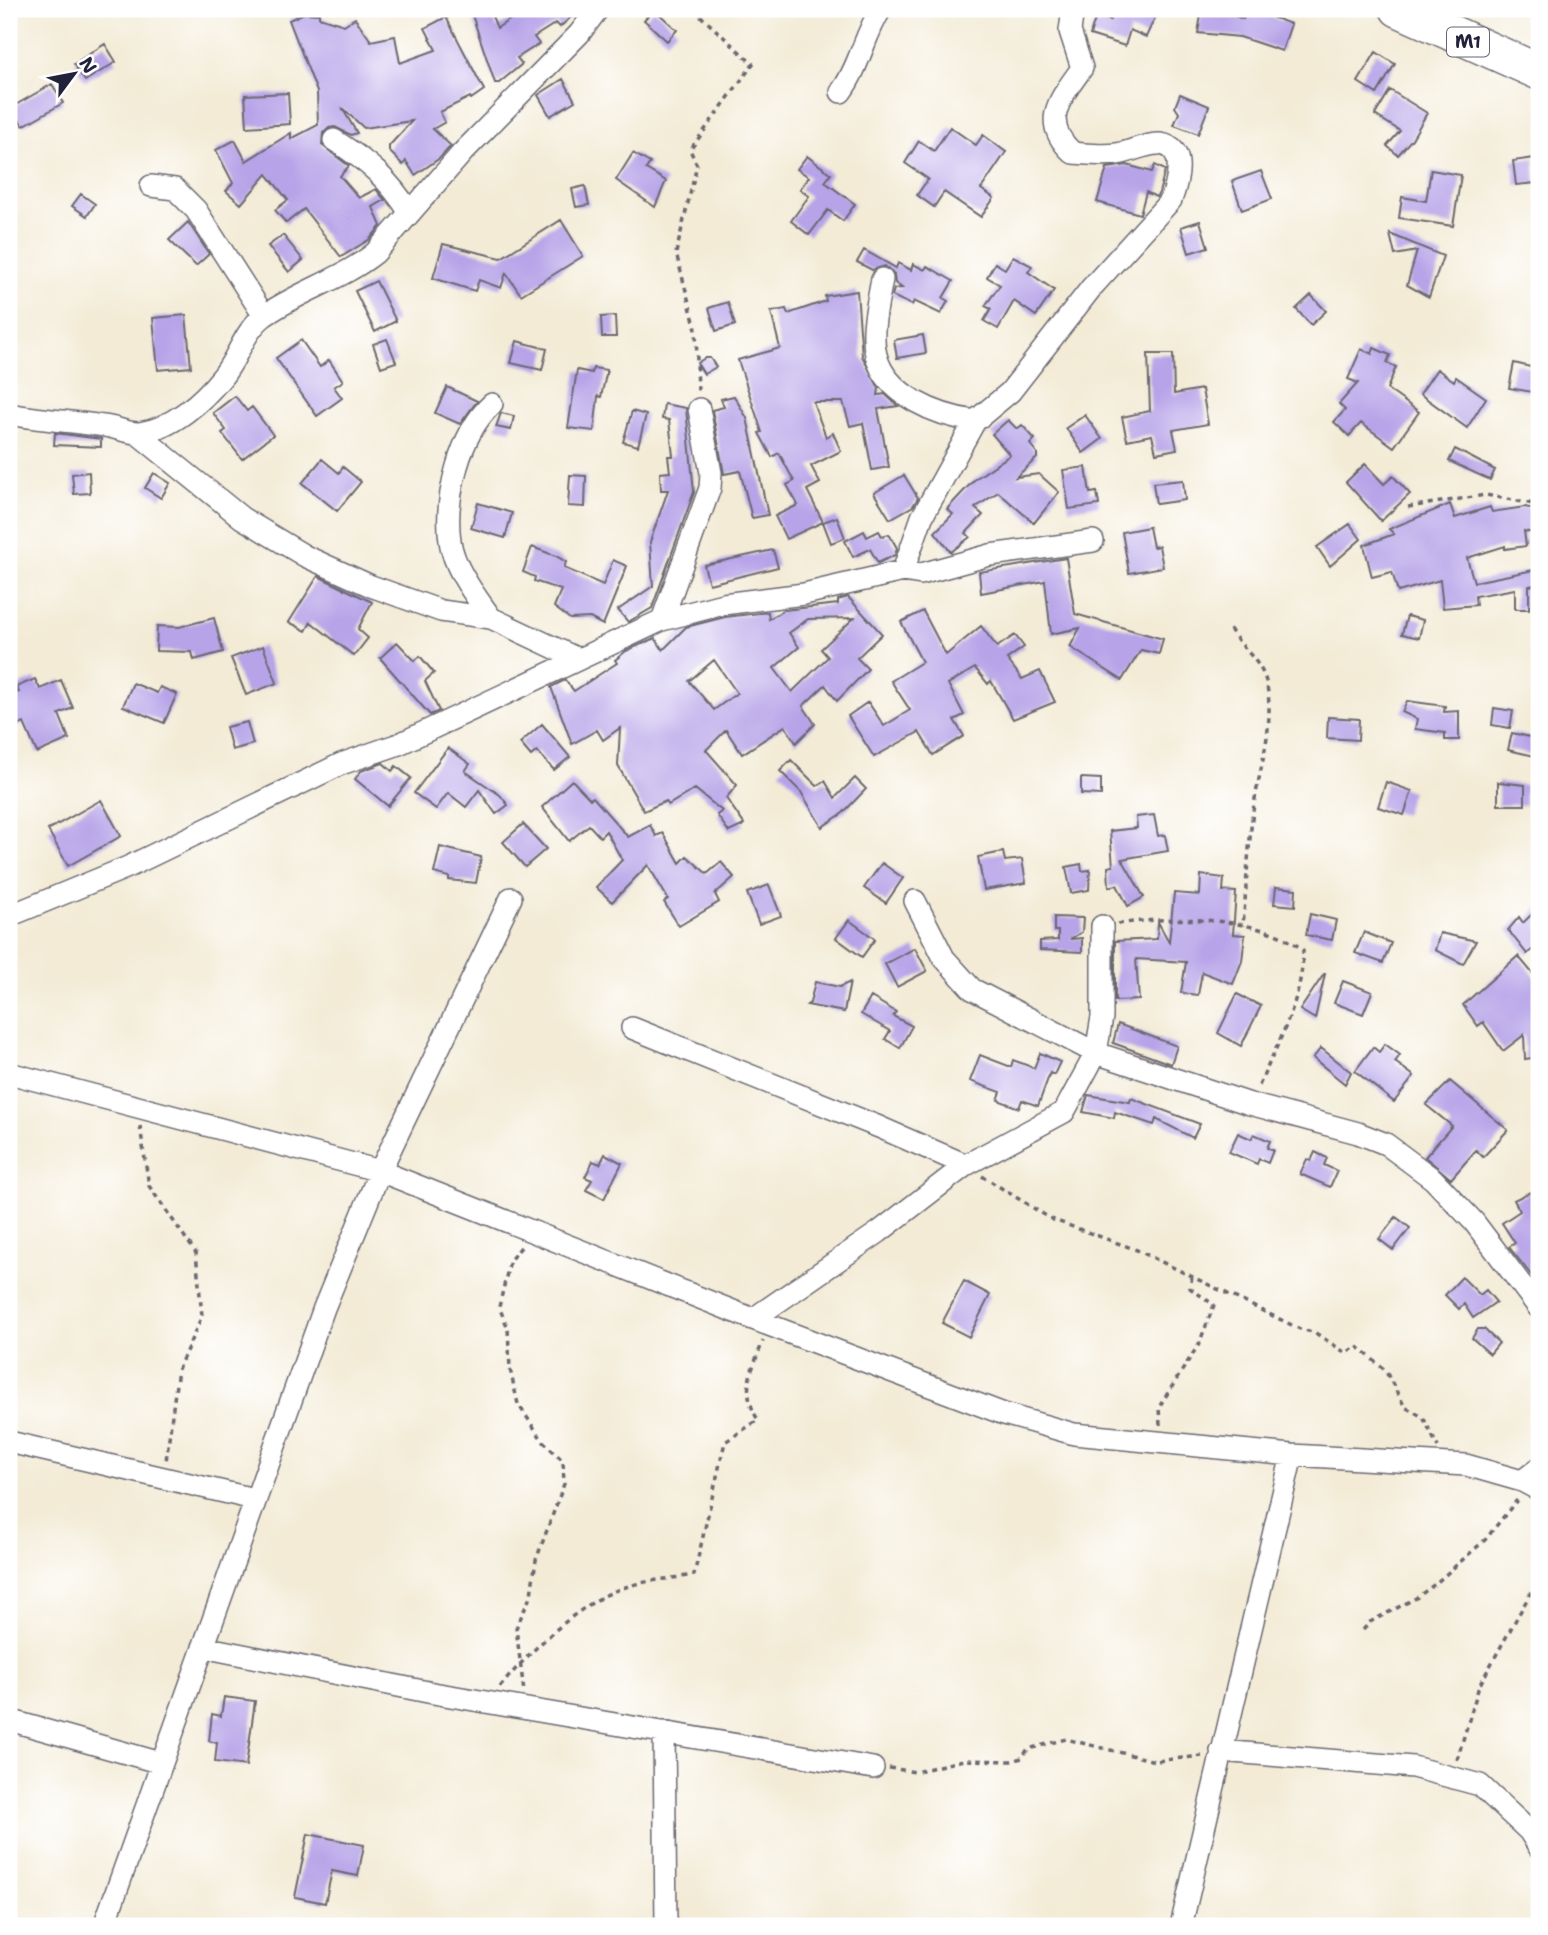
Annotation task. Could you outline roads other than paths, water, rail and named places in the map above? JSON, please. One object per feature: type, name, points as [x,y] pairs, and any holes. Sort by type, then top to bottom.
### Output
[{"type":"highway","name":"M1","points":[[1398,9],[1436,17],[1539,72]]},
{"type":"street","points":[[138,434],[158,428],[202,398],[223,376],[248,333],[264,316],[357,267],[395,233],[463,152],[579,34],[598,9]]},
{"type":"street","points":[[841,92],[855,72],[874,20],[881,9]]},
{"type":"street","points":[[903,571],[922,517],[975,421],[1010,392],[1092,287],[1171,200],[1179,163],[1173,150],[1166,146],[1159,144],[1118,154],[1085,154],[1073,153],[1060,140],[1054,123],[1055,112],[1082,68],[1070,31],[1073,9]]},
{"type":"street","points":[[334,140],[366,161],[391,184],[410,213]]},
{"type":"street","points":[[151,186],[175,189],[196,210],[264,316]]},
{"type":"street","points":[[882,279],[874,329],[876,357],[888,376],[906,398],[960,419],[975,421]]},
{"type":"street","points":[[491,618],[470,588],[456,560],[450,542],[450,525],[456,460],[483,412],[492,404]]},
{"type":"street","points":[[662,620],[710,488],[711,473],[699,409]]},
{"type":"street","points":[[9,414],[106,426],[138,434],[242,518],[305,556],[371,586],[441,611],[491,618],[576,658]]},
{"type":"street","points":[[9,916],[128,867],[341,764],[398,744],[576,658],[662,620],[723,604],[804,594],[903,571],[920,574],[990,555],[1093,541]]},
{"type":"street","points":[[104,1926],[324,1308],[380,1171],[511,898]]},
{"type":"street","points":[[915,901],[944,958],[972,989],[1096,1053],[1250,1104],[1358,1133],[1386,1144],[1433,1179],[1474,1222],[1539,1307]]},
{"type":"street","points":[[763,1323],[966,1166],[1064,1112],[1096,1053],[1102,1017],[1102,926]]},
{"type":"street","points":[[632,1028],[879,1127],[966,1166]]},
{"type":"street","points":[[9,1073],[380,1171],[763,1323],[1004,1414],[1074,1434],[1292,1455],[1466,1465],[1531,1486],[1539,1468]]},
{"type":"street","points":[[9,1442],[254,1499]]},
{"type":"street","points":[[1181,1926],[1292,1455]]},
{"type":"street","points":[[203,1647],[520,1708],[873,1768]]},
{"type":"street","points":[[9,1720],[161,1763]]},
{"type":"street","points":[[664,1732],[666,1926]]},
{"type":"street","points":[[1221,1751],[1413,1767],[1480,1785],[1529,1831],[1539,1847]]}]
